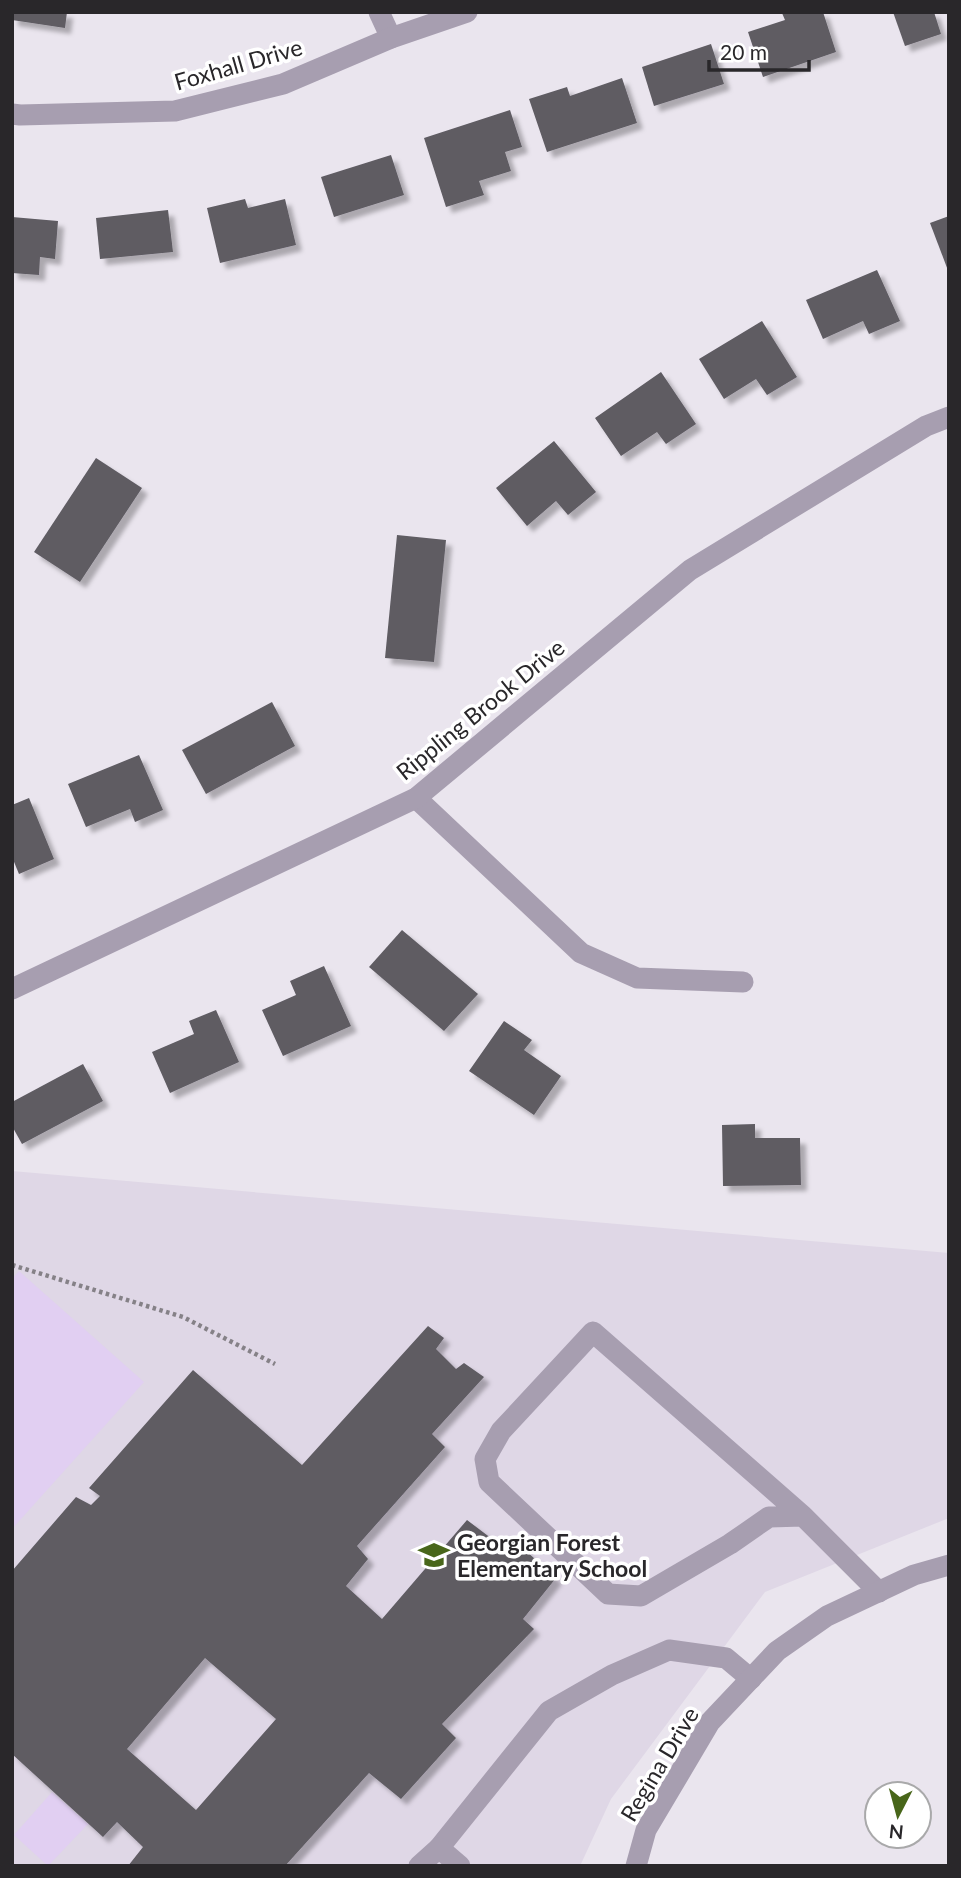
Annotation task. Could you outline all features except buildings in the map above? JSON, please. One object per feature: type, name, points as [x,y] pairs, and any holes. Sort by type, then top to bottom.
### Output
[{"type":"street","points":[[379,12],[391,38]]},
{"type":"street","name":"Foxhall Drive","points":[[12,114],[175,111],[284,84],[391,38],[467,12]]},
{"type":"street","name":"Rippling Brook Drive","points":[[12,989],[416,798],[690,570],[926,426],[949,417]]},
{"type":"street","points":[[416,798],[581,953],[637,978],[743,982]]},
{"type":"street","points":[[803,1516],[769,1517],[730,1544],[641,1596],[608,1594],[489,1482],[485,1459],[501,1432],[593,1332],[803,1516],[878,1592]]},
{"type":"street","name":"Regina Drive","points":[[636,1866],[646,1830],[710,1722],[777,1651],[827,1616],[914,1575],[949,1565]]},
{"type":"street","points":[[419,1866],[439,1848],[549,1711],[612,1675],[669,1650],[726,1658],[751,1679]]},
{"type":"street","points":[[439,1848],[460,1866]]},
{"type":"path","points":[[12,1265],[183,1317],[275,1364]]},
{"type":"shaded area","name":"Georgian Forest Elementary School","points":[[12,1171],[949,1253],[949,1518],[765,1592],[611,1799],[580,1866],[12,1866]]},
{"type":"shaded area","points":[[19,1271],[144,1382],[12,1529],[12,1279]]},
{"type":"shaded area","points":[[52,1792],[88,1824],[48,1866],[14,1835]]},
{"type":"place","name":"Georgian Forest Elementary School","points":[[434,1555]]}]
